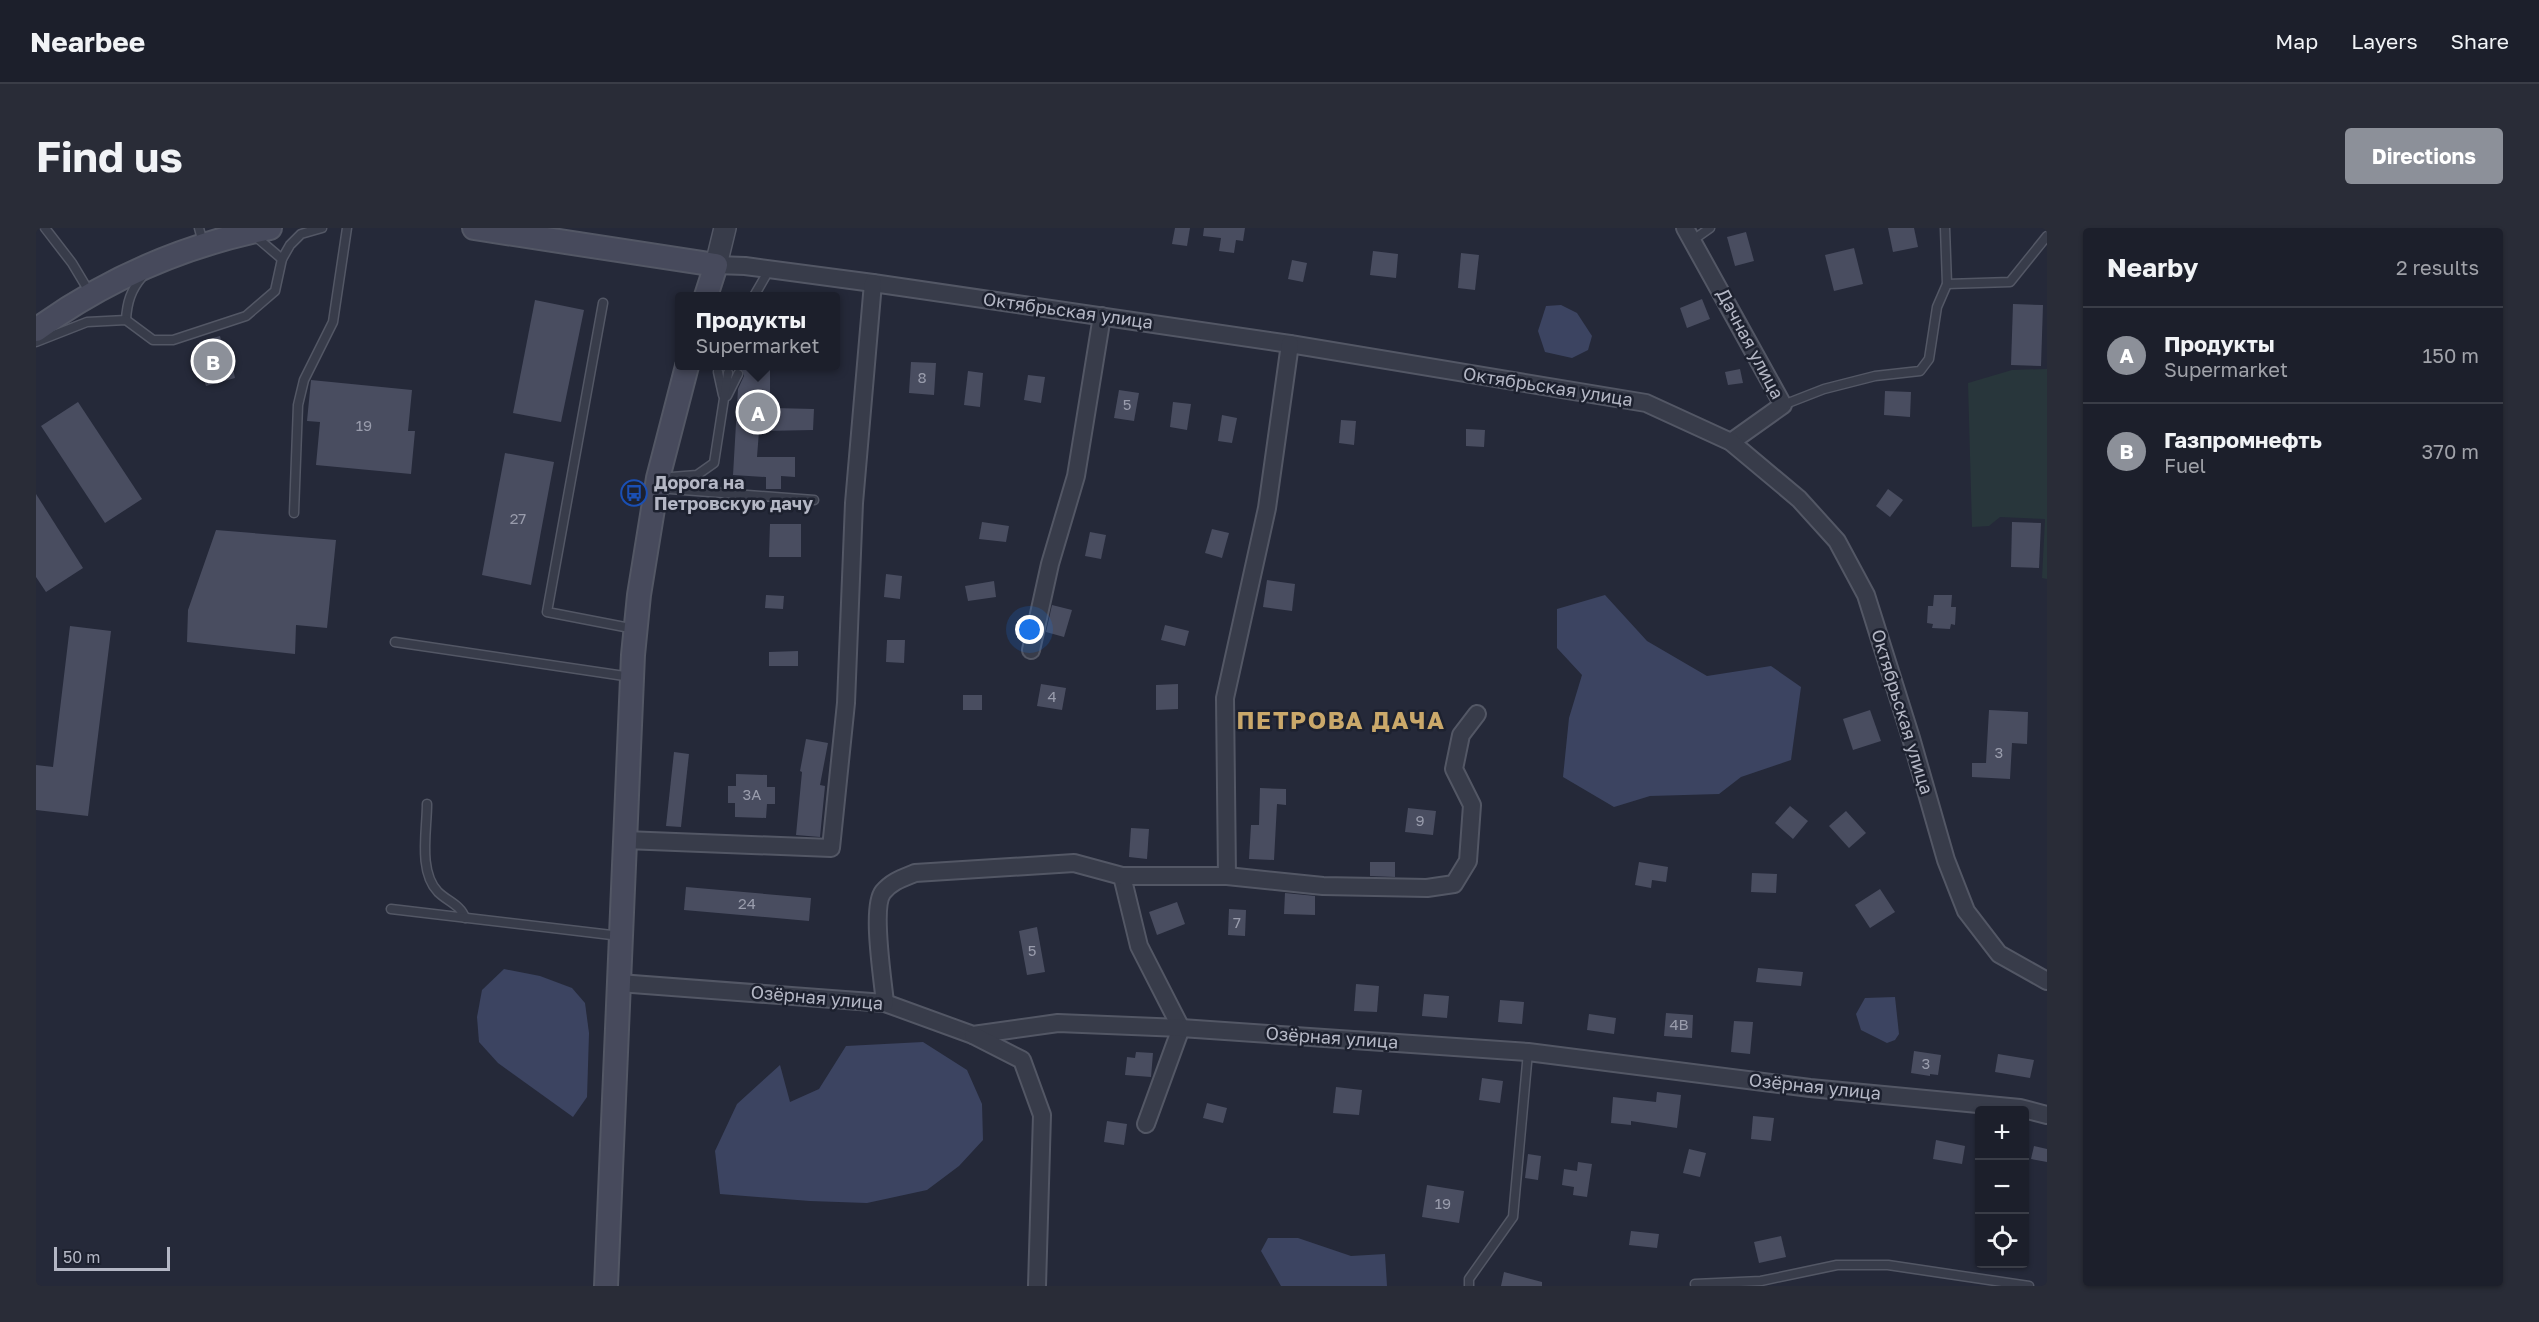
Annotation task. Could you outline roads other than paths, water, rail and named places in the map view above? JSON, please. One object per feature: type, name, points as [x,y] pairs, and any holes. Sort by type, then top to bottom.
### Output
[{"type":"main road","points":[[474,228],[716,265],[708,292]]},
{"type":"main road","points":[[36,330],[91,294],[153,264],[201,236],[259,230]]},
{"type":"main road","points":[[606,1286],[620,936],[636,629],[657,483],[686,370]]},
{"type":"street","points":[[716,265],[725,228]]},
{"type":"street","name":"Дачная улица","points":[[1689,234],[1783,405],[1731,442]]},
{"type":"street","name":"Октябрьская улица","points":[[716,265],[873,283],[1290,344],[1646,404],[1731,442],[1799,499],[1837,541],[1866,595],[1946,860],[1966,911],[1998,954],[2047,981]]},
{"type":"street","points":[[625,840],[831,848],[846,703],[854,503],[873,283]]},
{"type":"street","points":[[1031,650],[1050,564],[1076,476],[1102,316]]},
{"type":"street","points":[[1227,876],[1225,698],[1267,508],[1290,344]]},
{"type":"street","points":[[885,1003],[877,911],[882,894],[895,881],[915,873],[1074,863],[1122,876],[1227,876],[1323,886],[1427,888],[1454,884],[1468,861],[1472,805],[1454,770],[1461,735],[1477,714]]},
{"type":"street","points":[[1122,876],[1139,946],[1181,1028],[1146,1124]]},
{"type":"street","name":"Озёрная улица","points":[[619,983],[885,1003],[973,1035],[1058,1023],[1181,1028],[1528,1052],[1810,1088],[2020,1108],[2047,1115]]},
{"type":"street","points":[[973,1035],[1022,1060],[1042,1115],[1037,1286]]},
{"type":"lane","points":[[45,228],[72,263],[91,294]]},
{"type":"lane","points":[[36,342],[87,322],[126,320],[153,340],[173,340],[246,316],[275,291],[282,259],[290,245],[301,234],[322,228]]},
{"type":"lane","points":[[294,513],[298,405],[304,380],[333,322],[347,228]]},
{"type":"lane","points":[[1689,234],[1710,228]]},
{"type":"lane","points":[[1783,405],[1824,389],[1875,376],[1920,371],[1929,359],[1937,307],[1947,284],[1945,228]]},
{"type":"lane","points":[[259,230],[268,246],[282,259]]},
{"type":"lane","points":[[1947,284],[2010,282],[2047,236]]},
{"type":"lane","points":[[126,320],[127,303],[134,287],[153,264]]},
{"type":"lane","points":[[757,292],[769,270]]},
{"type":"lane","points":[[603,303],[547,612],[636,629]]},
{"type":"lane","points":[[718,372],[724,402]]},
{"type":"lane","points":[[657,483],[697,475],[714,463],[728,373]]},
{"type":"lane","points":[[724,402],[738,374]]},
{"type":"lane","points":[[657,483],[814,500]]},
{"type":"lane","points":[[395,642],[632,677]]},
{"type":"lane","points":[[428,804],[426,860],[431,883],[440,894],[463,911],[465,918]]},
{"type":"lane","points":[[391,909],[620,936]]},
{"type":"lane","points":[[1469,1286],[1469,1279],[1513,1217],[1528,1052]]},
{"type":"lane","points":[[1695,1284],[1761,1281],[1836,1265],[1888,1264],[2029,1286]]},
{"type":"water","points":[[1561,305],[1577,313],[1592,336],[1588,350],[1572,358],[1545,352],[1538,331],[1546,306]]},
{"type":"water","points":[[1605,595],[1647,641],[1707,676],[1771,666],[1801,687],[1791,760],[1741,777],[1719,794],[1650,796],[1614,807],[1563,777],[1569,718],[1582,675],[1557,648],[1557,609]]},
{"type":"water","points":[[504,969],[540,976],[572,988],[585,1003],[589,1033],[587,1097],[573,1117],[498,1063],[479,1042],[477,1017],[482,990]]},
{"type":"water","points":[[1895,997],[1899,1034],[1895,1040],[1887,1043],[1861,1030],[1856,1014],[1865,998]]},
{"type":"water","points":[[923,1042],[967,1070],[982,1104],[983,1140],[959,1166],[927,1190],[867,1203],[720,1194],[715,1151],[737,1104],[780,1065],[790,1102],[819,1089],[846,1046]]},
{"type":"water","points":[[1268,1238],[1298,1238],[1351,1256],[1385,1254],[1387,1286],[1281,1286],[1261,1251]]},
{"type":"place","name":"Газпромнефть","points":[[213,361]]},
{"type":"place","name":"Продукты","points":[[758,412]]},
{"type":"place","name":"Дорога на Петровскую дачу","points":[[634,493]]},
{"type":"district","name":"ПЕТРОВА ДАЧА","points":[[1341,721]]}]
